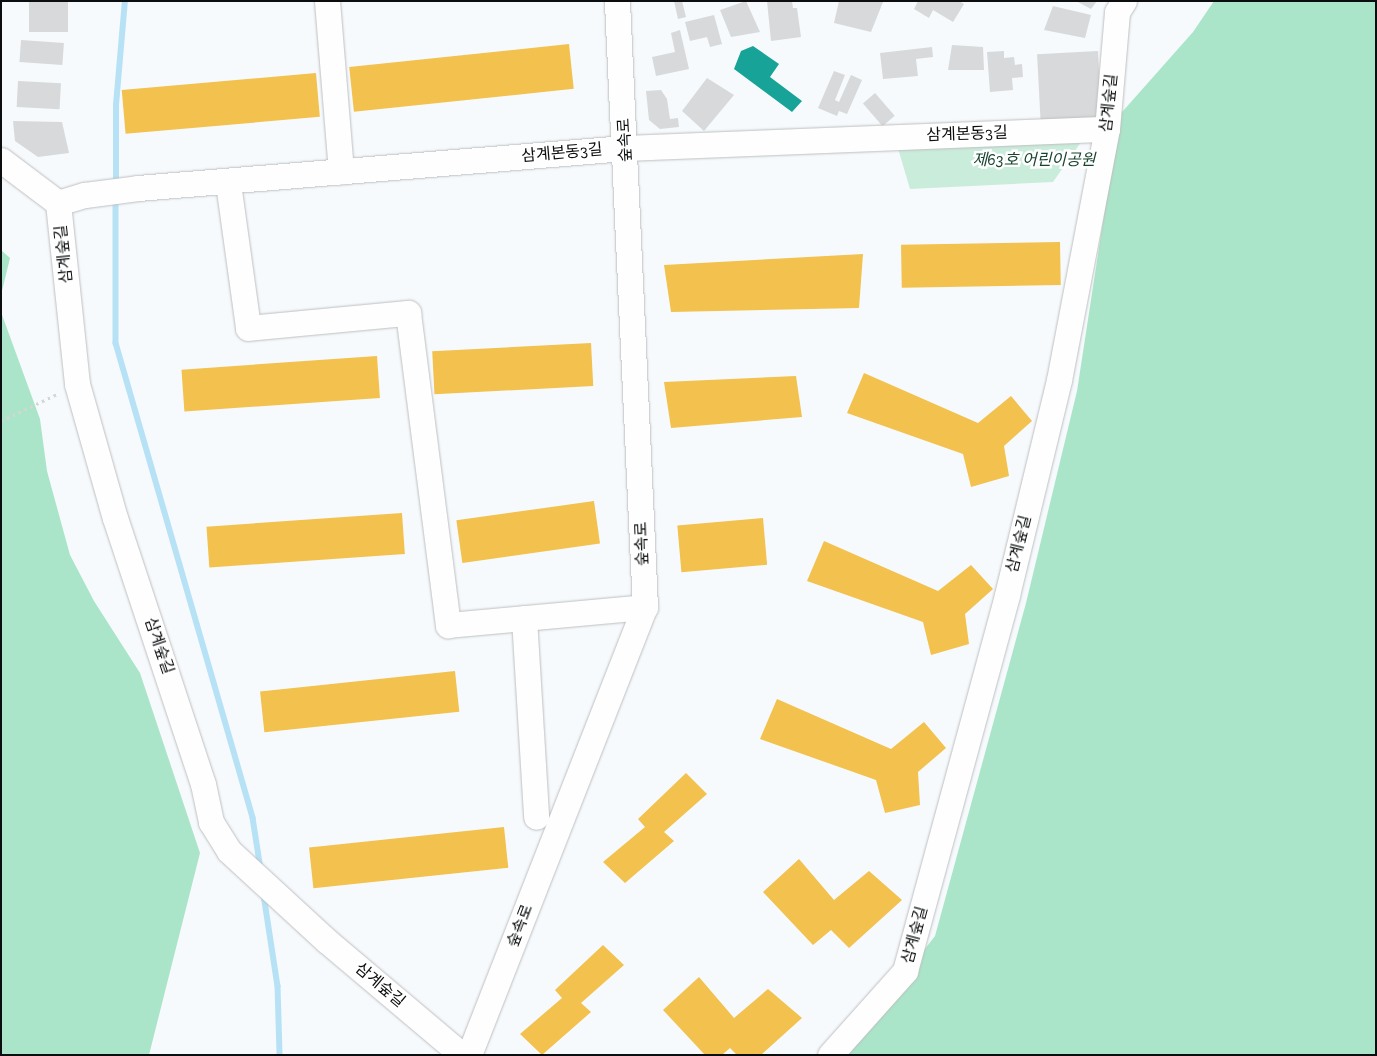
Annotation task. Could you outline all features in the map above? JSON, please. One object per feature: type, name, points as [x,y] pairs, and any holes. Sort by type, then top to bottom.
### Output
[{"type":"street","points":[[327,1],[341,172]]},
{"type":"street","name":"숲속로","points":[[469,1055],[645,607],[617,1]]},
{"type":"street","name":"삼계숲길","points":[[830,1055],[905,971],[1007,595],[1055,399],[1107,129],[1117,12],[1124,1]]},
{"type":"street","name":"삼계본동3길","points":[[58,203],[85,195],[138,188],[228,183],[625,148],[1107,129]]},
{"type":"street","name":"삼계숲길","points":[[1,160],[58,203],[78,384],[115,518],[203,784],[211,822],[229,851],[462,1055]]},
{"type":"street","points":[[228,183],[248,328],[408,313],[448,625],[645,607]]},
{"type":"street","points":[[524,618],[536,818]]},
{"type":"path","points":[[1,420],[78,384]]},
{"type":"green space","points":[[1214,1],[1376,1],[1376,1055],[842,1055],[935,936],[1026,603],[1077,391],[1108,189],[1107,129],[1193,32]]},
{"type":"green space","name":"제63호 어린이공원","points":[[1086,135],[1053,182],[910,189],[897,145]]},
{"type":"green space","points":[[1,250],[10,258],[1,295]]},
{"type":"green space","points":[[1,312],[40,419],[47,471],[70,555],[94,601],[140,673],[200,853],[149,1055],[1,1055]]},
{"type":"building: Homes","points":[[569,44],[574,89],[354,112],[349,67]]},
{"type":"building: Homes","points":[[316,73],[320,117],[126,134],[122,90]]},
{"type":"building: Homes","points":[[1060,242],[1061,285],[902,288],[901,245]]},
{"type":"building: Homes","points":[[863,254],[859,308],[671,312],[664,265]]},
{"type":"building: Homes","points":[[591,343],[593,386],[434,394],[432,351]]},
{"type":"building: Homes","points":[[377,356],[380,398],[184,412],[181,370]]},
{"type":"building: Homes","points":[[864,373],[978,423],[1011,396],[1032,421],[1004,446],[1009,476],[971,487],[963,454],[847,413]]},
{"type":"building: Homes","points":[[796,376],[802,417],[671,428],[664,382]]},
{"type":"building: Homes","points":[[594,501],[600,544],[462,563],[456,520]]},
{"type":"building: Homes","points":[[402,513],[405,554],[209,568],[206,527]]},
{"type":"building: Homes","points":[[763,518],[767,565],[681,572],[677,525]]},
{"type":"building: Homes","points":[[824,541],[938,591],[971,565],[993,589],[965,614],[969,644],[931,655],[923,622],[807,581]]},
{"type":"building: Homes","points":[[455,671],[459,712],[264,732],[260,691]]},
{"type":"building: Homes","points":[[777,699],[891,749],[924,722],[946,748],[918,772],[920,805],[885,813],[876,780],[760,739]]},
{"type":"building: Homes","points":[[686,773],[707,794],[664,832],[674,841],[625,883],[603,862],[645,827],[638,819]]},
{"type":"building: Homes","points":[[504,827],[508,868],[313,888],[309,847]]},
{"type":"building: Homes","points":[[799,859],[834,900],[869,871],[902,900],[849,948],[831,930],[813,945],[763,892]]},
{"type":"building: Homes","points":[[603,945],[624,965],[581,1003],[591,1012],[542,1055],[520,1034],[562,998],[555,990]]},
{"type":"building: Homes","points":[[699,977],[734,1018],[768,989],[802,1018],[761,1055],[737,1055],[730,1048],[722,1055],[705,1055],[663,1010]]},
{"type":"building: Public","points":[[753,46],[779,64],[770,77],[802,101],[792,112],[734,69],[741,51]]},
{"type":"building: Other","points":[[29,1],[68,1],[68,32],[29,32]]},
{"type":"building: Other","points":[[674,1],[682,1],[686,17],[678,19]]},
{"type":"building: Other","points":[[746,1],[760,32],[731,37],[720,10]]},
{"type":"building: Other","points":[[767,1],[792,1],[793,8],[797,8],[801,37],[771,41]]},
{"type":"building: Other","points":[[839,1],[883,2],[871,32],[834,23]]},
{"type":"building: Other","points":[[918,1],[959,1],[964,4],[953,22],[933,10],[929,18],[914,9]]},
{"type":"building: Other","points":[[1076,1],[1097,1],[1091,9]]},
{"type":"building: Other","points":[[1053,6],[1091,15],[1085,38],[1044,30]]},
{"type":"building: Other","points":[[714,15],[722,44],[710,47],[707,37],[690,41],[685,22]]},
{"type":"building: Other","points":[[680,30],[689,69],[656,76],[652,57],[675,52],[671,33]]},
{"type":"building: Other","points":[[21,40],[64,43],[62,65],[19,62]]},
{"type":"building: Other","points":[[952,45],[983,47],[984,70],[948,70]]},
{"type":"building: Other","points":[[932,47],[933,57],[916,59],[918,76],[883,79],[880,53]]},
{"type":"building: Other","points":[[1004,51],[1004,58],[1014,57],[1015,65],[1022,64],[1023,77],[1012,78],[1013,90],[990,92],[987,52]]},
{"type":"building: Other","points":[[1098,51],[1102,119],[1041,122],[1037,54]]},
{"type":"building: Other","points":[[834,71],[845,75],[835,100],[839,102],[851,75],[862,80],[847,114],[839,111],[837,116],[818,108]]},
{"type":"building: Other","points":[[707,78],[734,95],[704,131],[682,111]]},
{"type":"building: Other","points":[[18,81],[61,83],[60,109],[17,107]]},
{"type":"building: Other","points":[[661,90],[667,99],[670,119],[678,118],[679,127],[660,129],[649,120],[646,91]]},
{"type":"building: Other","points":[[875,93],[895,116],[883,126],[863,103]]},
{"type":"building: Other","points":[[13,121],[62,122],[69,153],[38,157],[15,141]]},
{"type":"waterway","points":[[116,184],[116,105],[125,1]]},
{"type":"waterway","points":[[116,196],[116,343],[253,818],[261,869]]},
{"type":"waterway","points":[[264,895],[278,986],[280,1055]]}]
